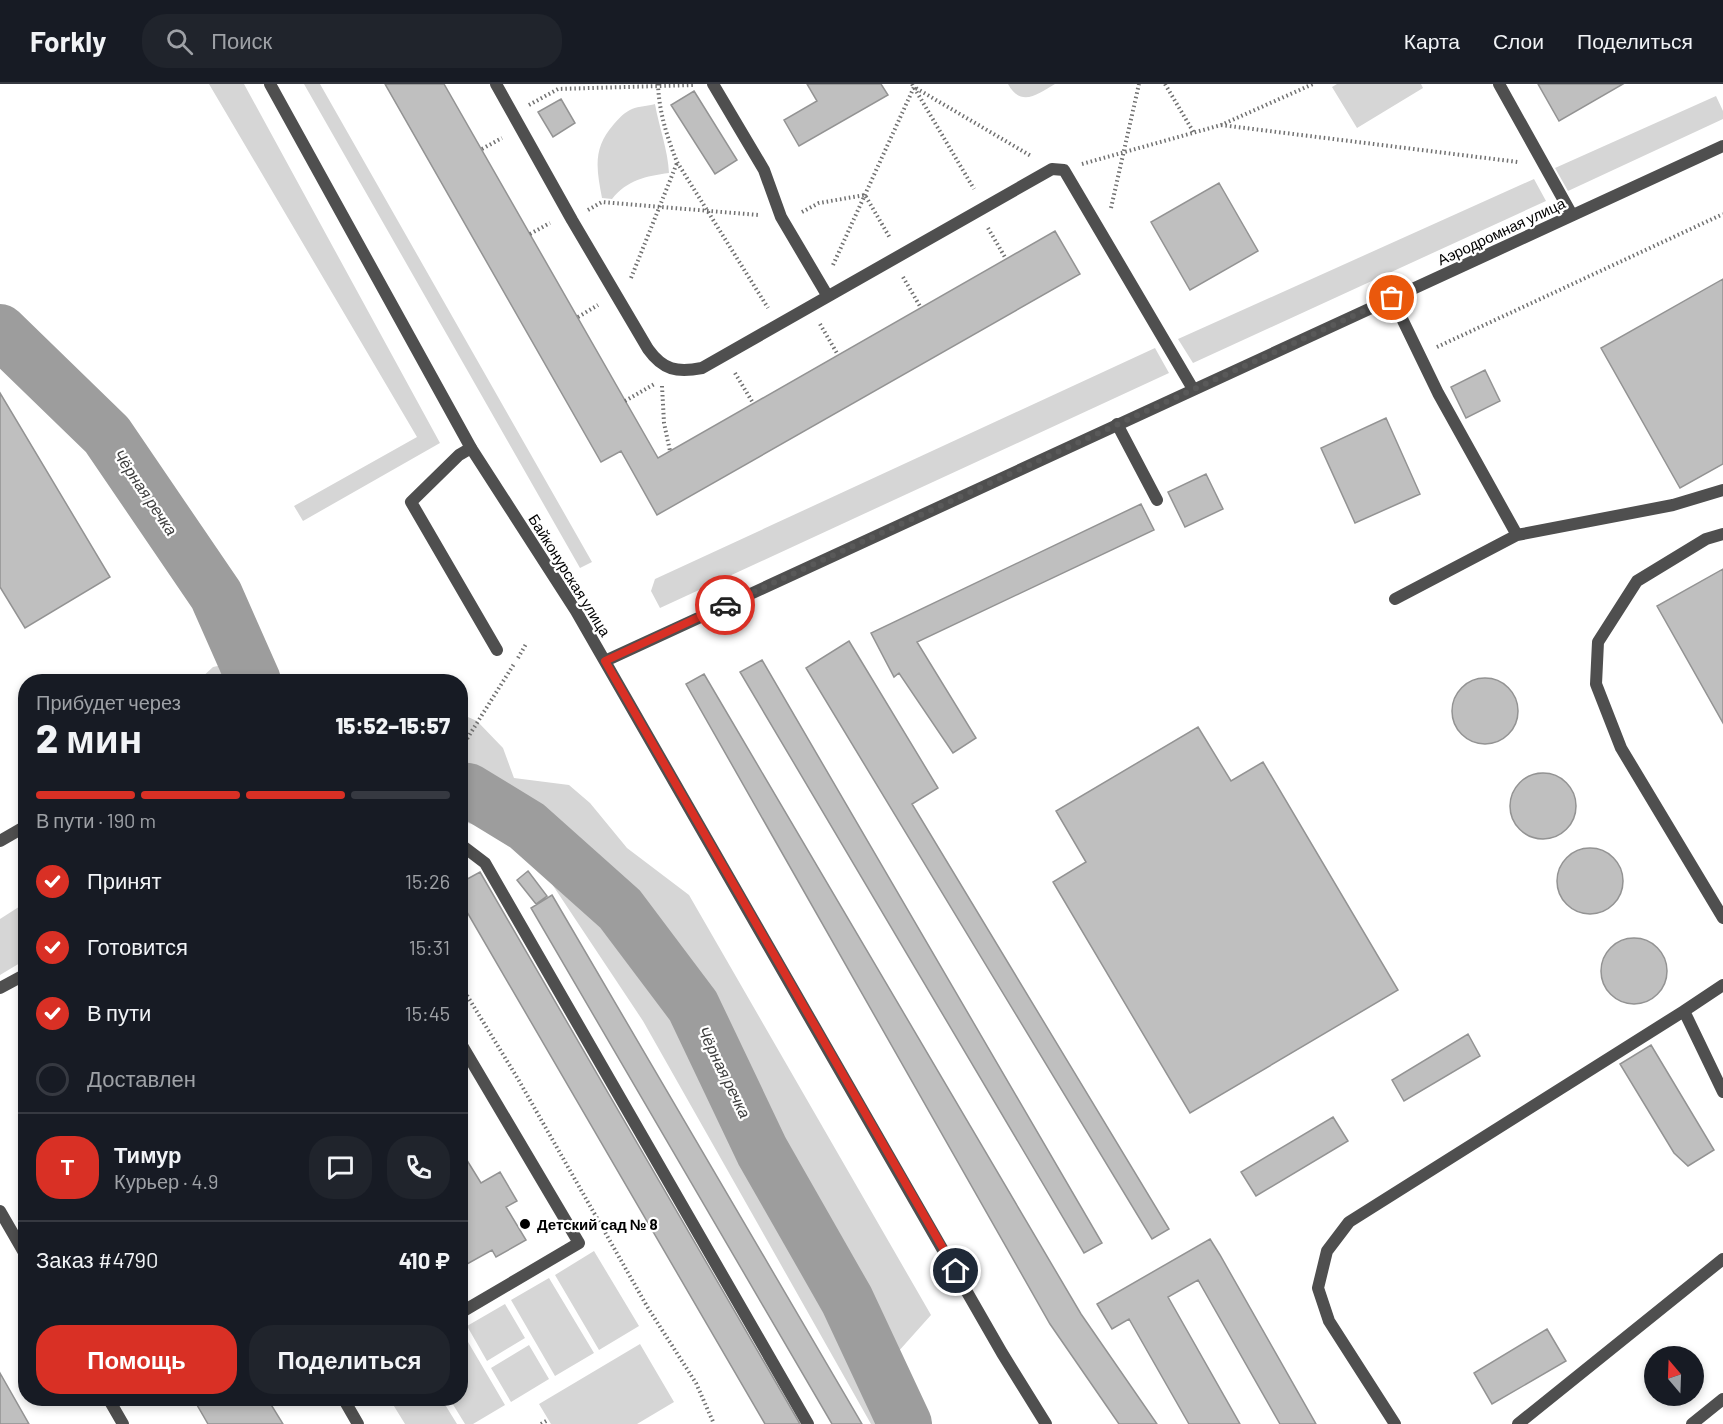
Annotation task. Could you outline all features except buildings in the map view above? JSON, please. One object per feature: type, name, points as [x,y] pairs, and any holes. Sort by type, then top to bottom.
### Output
[{"type":"street","name":"Байконурская улица","points":[[270,84],[471,448],[576,611],[1002,1353],[1046,1424]]},
{"type":"street","points":[[496,84],[615,295],[648,349],[656,360],[668,368],[685,371],[702,368],[893,258],[1058,169],[1104,238],[1193,389]]},
{"type":"street","points":[[713,84],[764,170],[781,217],[827,295]]},
{"type":"street","points":[[1499,84],[1572,215]]},
{"type":"street","name":"Аэродромная улица","points":[[605,661],[1723,146]]},
{"type":"street","points":[[1392,298],[1438,393],[1516,535]]},
{"type":"street","points":[[1118,424],[1157,500]]},
{"type":"street","points":[[471,448],[459,455],[411,502],[497,650]]},
{"type":"street","points":[[1395,599],[1516,535],[1672,506],[1723,490]]},
{"type":"street","points":[[1723,534],[1706,538],[1637,581],[1598,642],[1596,684],[1621,748],[1723,918]]},
{"type":"street","points":[[0,841],[18,830]]},
{"type":"street","points":[[468,850],[485,863],[808,1424]]},
{"type":"street","points":[[0,988],[18,978]]},
{"type":"street","points":[[1395,1424],[1329,1322],[1318,1288],[1327,1251],[1349,1222],[1723,985]]},
{"type":"street","points":[[1684,1011],[1723,1092]]},
{"type":"street","points":[[468,1056],[579,1243],[468,1308]]},
{"type":"street","points":[[0,1211],[18,1242]]},
{"type":"street","points":[[1518,1424],[1723,1259]]},
{"type":"street","points":[[1692,1424],[1723,1399]]},
{"type":"street","points":[[113,1406],[123,1424]]},
{"type":"street","points":[[348,1406],[358,1424]]},
{"type":"path","points":[[552,92],[555,84]]},
{"type":"path","points":[[513,114],[558,89],[713,84]]},
{"type":"path","points":[[1104,238],[1139,84]]},
{"type":"path","points":[[1165,84],[1194,133]]},
{"type":"path","points":[[913,86],[1058,169],[1221,125],[1312,84]]},
{"type":"path","points":[[658,85],[667,139],[677,162],[778,324]]},
{"type":"path","points":[[843,243],[913,86]]},
{"type":"path","points":[[913,86],[1006,259]]},
{"type":"path","points":[[1221,125],[1544,165]]},
{"type":"path","points":[[615,295],[627,287],[677,162]]},
{"type":"path","points":[[572,220],[602,202],[789,219],[819,203],[865,195]]},
{"type":"path","points":[[865,195],[883,226]]},
{"type":"path","points":[[1419,355],[1723,214]]},
{"type":"path","points":[[893,258],[921,308]]},
{"type":"path","points":[[810,305],[838,355]]},
{"type":"path","points":[[725,355],[753,403]]},
{"type":"path","points":[[625,401],[662,380],[664,423],[670,451]]},
{"type":"path","points":[[468,737],[526,645]]},
{"type":"path","points":[[468,997],[518,1079],[648,1308],[696,1383],[714,1424]]},
{"type":"path","points":[[541,1424],[548,1420]]},
{"type":"shaded area","points":[[209,84],[244,84],[440,443],[303,521],[294,506],[417,437]]},
{"type":"shaded area","points":[[304,84],[320,84],[592,562],[580,568]]},
{"type":"shaded area","points":[[1008,84],[1055,84],[1036,95],[1024,97],[1018,96]]},
{"type":"shaded area","points":[[1337,84],[1421,84],[1423,88],[1357,128],[1332,87]]},
{"type":"shaded area","points":[[1716,96],[1723,111],[1723,119],[1568,191],[1555,168]]},
{"type":"shaded area","points":[[655,104],[669,173],[631,183],[612,199],[602,198],[598,177],[598,158],[602,141],[618,119],[627,112]]},
{"type":"shaded area","points":[[1534,179],[1546,201],[1193,363],[1178,339]]},
{"type":"shaded area","points":[[1155,348],[1169,373],[660,608],[651,591],[655,579]]},
{"type":"shaded area","points":[[246,660],[264,674],[206,674],[213,667]]},
{"type":"shaded area","points":[[468,717],[477,721],[503,748],[514,778],[569,785],[590,803],[627,848],[689,895],[931,1315],[889,1362],[923,1424],[871,1424],[643,1021],[536,860],[492,830],[468,823]]},
{"type":"shaded area","points":[[18,907],[18,964],[0,975],[0,919]]},
{"type":"shaded area","points":[[594,1251],[639,1326],[599,1350],[555,1275]]},
{"type":"shaded area","points":[[549,1278],[594,1353],[555,1376],[511,1300]]},
{"type":"shaded area","points":[[505,1304],[525,1338],[487,1361],[468,1325]]},
{"type":"shaded area","points":[[468,1342],[505,1405],[473,1424],[465,1424],[454,1406],[468,1406]]},
{"type":"shaded area","points":[[640,1344],[674,1402],[637,1424],[551,1424],[539,1404]]},
{"type":"shaded area","points":[[529,1345],[549,1379],[511,1402],[491,1368]]},
{"type":"shaded area","points":[[394,1406],[446,1406],[457,1424],[405,1424]]},
{"type":"waterway","name":"Чёрная речка","points":[[0,331],[107,435],[216,595],[251,674]]},
{"type":"waterway","name":"Чёрная речка","points":[[468,790],[527,826],[620,909],[693,1006],[762,1151],[847,1300],[905,1424]]},
{"type":"way so far","points":[[725,605],[1392,298]]},
{"type":"place","name":"Детский сад № 8","points":[[525,1224]]},
{"type":"route","points":[[725,605],[605,661],[956,1271]]}]
